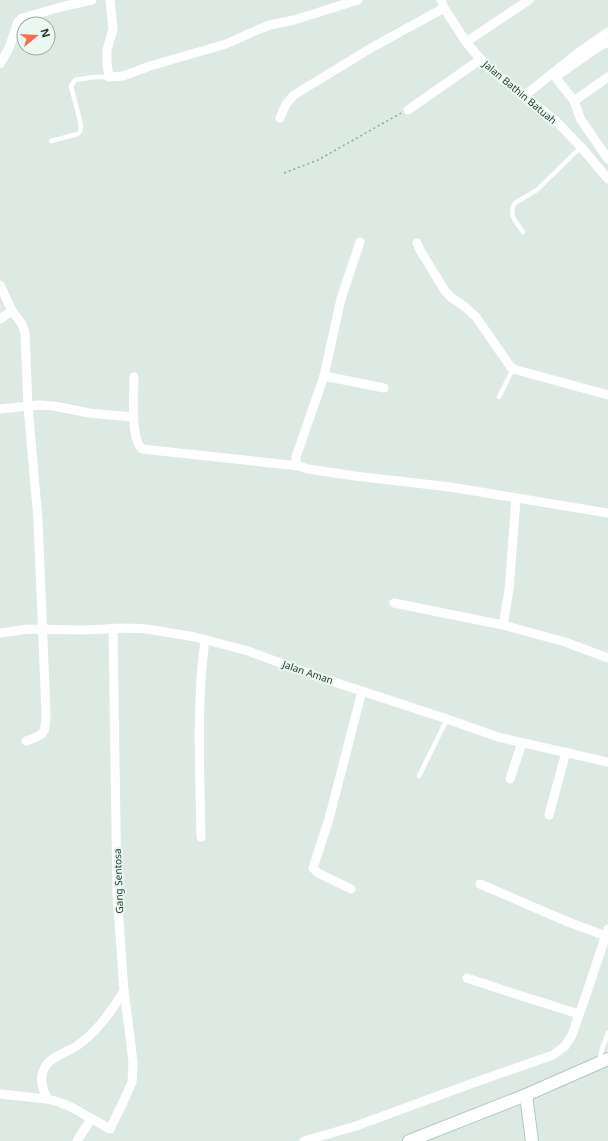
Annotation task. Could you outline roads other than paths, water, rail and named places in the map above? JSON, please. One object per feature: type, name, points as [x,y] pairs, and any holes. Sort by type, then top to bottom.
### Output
[{"type":"street","points":[[0,64],[9,48],[18,22],[22,18],[92,0]]},
{"type":"street","points":[[110,0],[113,29],[108,50],[107,64],[109,77],[123,76],[150,66],[226,44],[270,25],[294,20],[358,0]]},
{"type":"street","points":[[466,42],[529,0]]},
{"type":"street","points":[[280,118],[286,104],[294,95],[371,48],[428,16],[442,4]]},
{"type":"street","name":"Jalan Bathin Batuah","points":[[442,4],[466,42],[487,67],[556,121],[581,147],[608,179]]},
{"type":"street","points":[[524,96],[578,53],[608,32]]},
{"type":"street","points":[[608,43],[601,46],[558,75],[557,79],[574,102],[581,120],[608,159]]},
{"type":"street","points":[[408,110],[481,59]]},
{"type":"street","points":[[574,102],[608,77]]},
{"type":"street","points":[[296,466],[296,457],[324,376],[341,299],[360,242]]},
{"type":"street","points":[[418,243],[420,250],[445,291],[476,317],[513,369],[608,395]]},
{"type":"street","points":[[0,285],[12,311],[22,324],[25,333],[28,406],[38,520],[46,728],[40,736],[26,741]]},
{"type":"street","points":[[0,319],[12,311]]},
{"type":"street","points":[[324,376],[384,388]]},
{"type":"street","points":[[134,377],[133,417],[138,445],[142,449],[299,466],[308,469],[355,476],[450,487],[608,513]]},
{"type":"street","points":[[0,409],[39,405],[54,406],[89,413],[133,417]]},
{"type":"street","points":[[503,625],[509,590],[516,499]]},
{"type":"street","points":[[394,603],[503,625],[565,642],[608,658]]},
{"type":"street","name":"Gang Sentosa","points":[[91,1119],[110,1129],[132,1082],[133,1063],[124,991],[117,894],[116,719],[113,628]]},
{"type":"street","name":"Jalan Aman","points":[[0,633],[28,629],[83,630],[127,628],[147,629],[195,637],[248,651],[498,737],[608,762]]},
{"type":"street","points":[[201,837],[200,702],[202,659],[205,640]]},
{"type":"street","points":[[351,889],[318,873],[313,868],[329,819],[362,691]]},
{"type":"street","points":[[510,779],[522,743]]},
{"type":"street","points":[[549,815],[566,752]]},
{"type":"street","points":[[304,1141],[356,1126],[466,1085],[553,1055],[565,1046],[572,1035],[607,932],[568,922],[480,884]]},
{"type":"street","points":[[467,978],[579,1014]]},
{"type":"street","points":[[47,1099],[41,1083],[41,1077],[46,1064],[78,1046],[97,1029],[124,991]]},
{"type":"street","points":[[409,1141],[526,1095],[603,1061]]},
{"type":"street","points":[[0,1094],[47,1099],[71,1107],[91,1119],[77,1141]]},
{"type":"street","points":[[526,1095],[532,1141]]},
{"type":"lane","points":[[51,141],[78,134],[80,132],[81,125],[71,86],[75,80],[94,77],[109,77]]},
{"type":"lane","points":[[523,232],[512,216],[513,205],[537,190],[581,147]]},
{"type":"lane","points":[[499,397],[513,369]]},
{"type":"lane","points":[[419,776],[447,719]]},
{"type":"lane","points":[[603,1061],[602,1049],[608,1033]]}]
